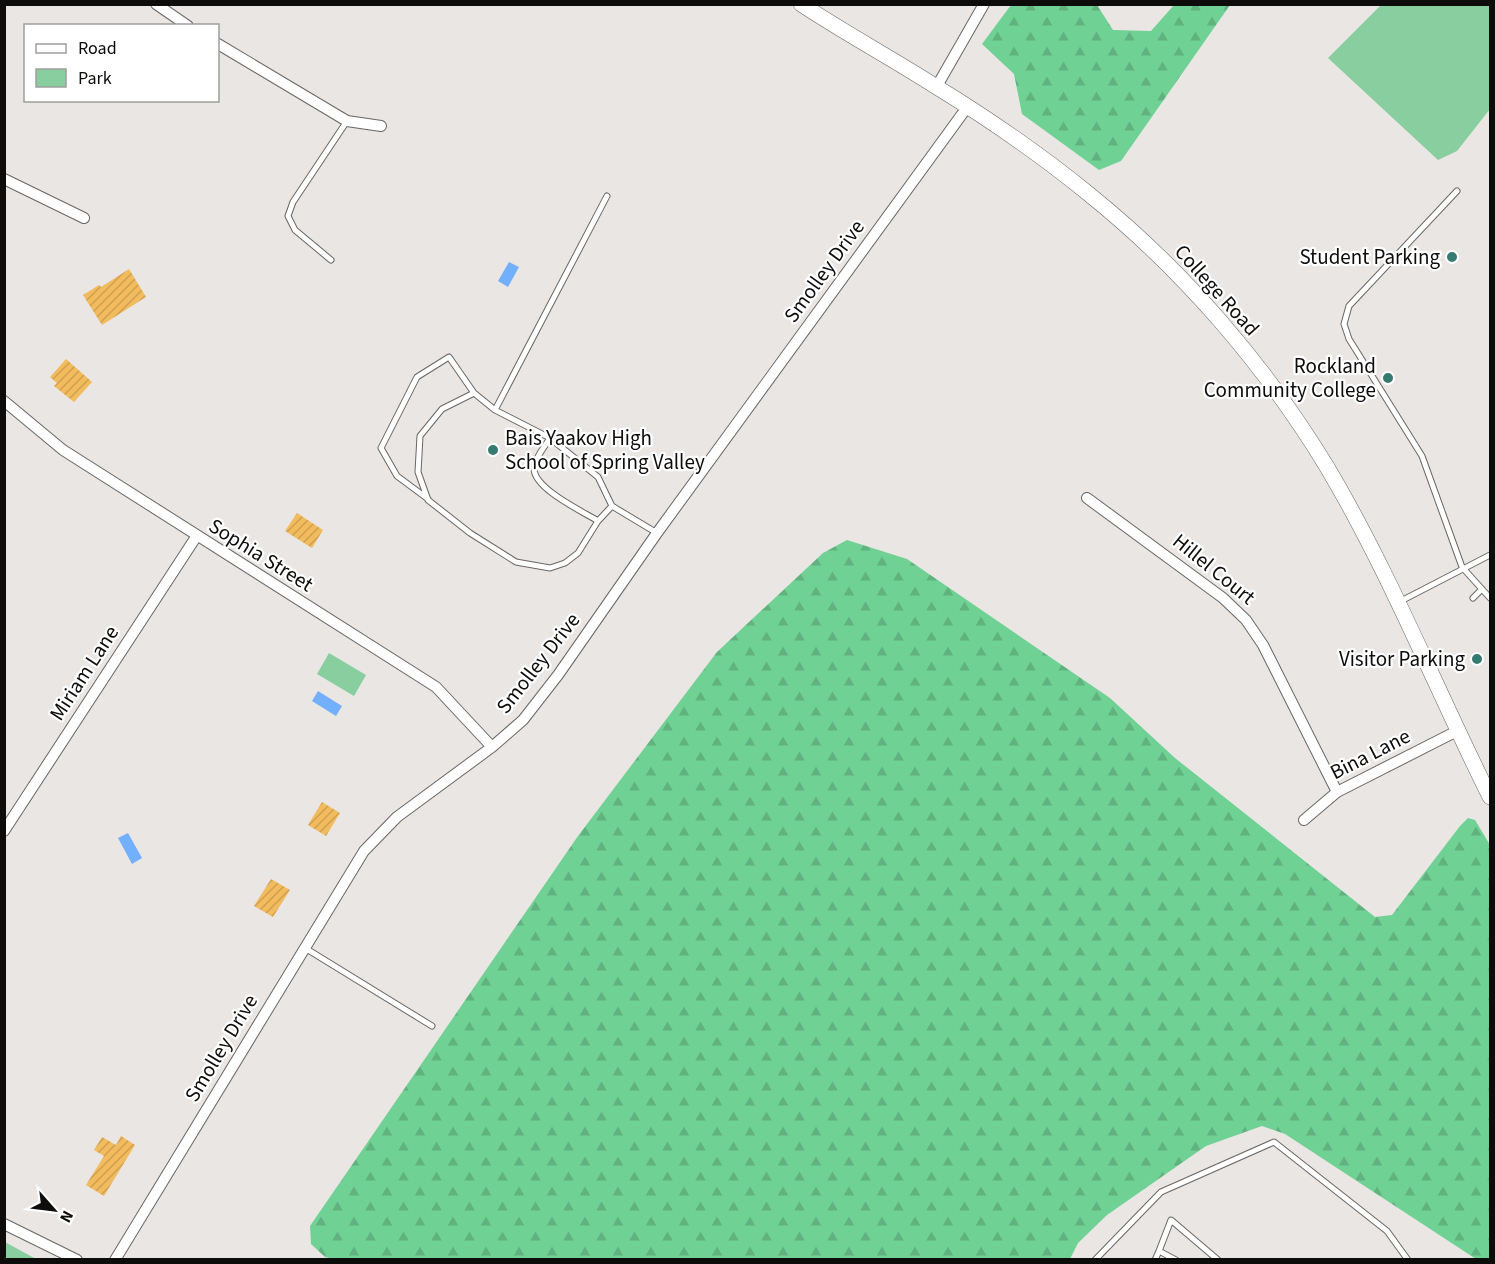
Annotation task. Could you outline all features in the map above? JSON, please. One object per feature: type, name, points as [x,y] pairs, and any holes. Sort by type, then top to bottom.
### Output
[{"type":"street","points":[[156,4],[185,24]]},
{"type":"street","points":[[937,86],[984,4]]},
{"type":"street","name":"College Road","points":[[810,7],[968,106],[1093,197],[1151,249],[1211,311],[1272,387],[1326,466],[1398,602],[1491,797]]},
{"type":"street","points":[[219,45],[347,121],[381,126]]},
{"type":"street","name":"Smolley Drive","points":[[115,1260],[364,851],[397,817],[492,747],[523,720],[968,106]]},
{"type":"street","points":[[4,179],[84,218]]},
{"type":"street","name":"Sophia Street","points":[[4,400],[63,450],[196,537],[436,687],[492,747]]},
{"type":"street","name":"Hillel Court","points":[[1087,498],[1223,598],[1246,620],[1263,645],[1337,792]]},
{"type":"street","name":"Miriam Lane","points":[[4,831],[196,537]]},
{"type":"street","name":"Bina Lane","points":[[1304,820],[1337,792],[1459,730]]},
{"type":"street","points":[[4,1224],[77,1260]]},
{"type":"lane","points":[[331,260],[295,230],[288,216],[293,202],[347,121]]},
{"type":"lane","points":[[1457,191],[1349,306],[1344,324],[1349,339],[1422,456],[1462,567],[1491,598]]},
{"type":"lane","points":[[495,410],[607,196]]},
{"type":"lane","points":[[612,506],[598,521],[578,553],[565,563],[550,568],[534,567],[516,562],[479,539],[397,476],[381,448],[417,377],[449,357],[474,393],[495,410],[550,438],[598,477],[612,506],[657,533]]},
{"type":"lane","points":[[428,500],[418,472],[420,436],[442,409],[474,393]]},
{"type":"lane","points":[[550,438],[534,465],[535,476],[541,485],[598,521]]},
{"type":"lane","points":[[1398,602],[1462,567],[1491,555]]},
{"type":"lane","points":[[1473,598],[1482,589]]},
{"type":"lane","points":[[305,948],[432,1026]]},
{"type":"lane","points":[[1095,1260],[1161,1192],[1274,1142],[1387,1231],[1408,1260]]},
{"type":"lane","points":[[1155,1260],[1171,1220],[1218,1260]]},
{"type":"lane","points":[[1159,1251],[1176,1260]]},
{"type":"green space","points":[[1011,5],[1097,5],[1113,30],[1151,31],[1174,5],[1230,5],[1121,161],[1099,170],[1022,114],[1014,74],[982,44]]},
{"type":"green space","points":[[1381,5],[1490,5],[1490,109],[1457,151],[1438,160],[1328,58]]},
{"type":"green space","points":[[847,540],[907,559],[1110,698],[1175,758],[1375,917],[1392,915],[1460,826],[1468,818],[1475,820],[1490,845],[1490,1259],[1476,1259],[1285,1134],[1262,1126],[1206,1146],[1107,1215],[1078,1243],[1070,1259],[338,1260],[325,1257],[311,1244],[310,1226],[578,836],[717,652],[823,553]]},
{"type":"green space","points":[[329,653],[366,675],[354,696],[317,674]]},
{"type":"green space","points":[[5,1242],[36,1259],[5,1259]]},
{"type":"water","points":[[509,262],[519,267],[508,287],[498,281]]},
{"type":"water","points":[[318,691],[342,706],[336,716],[312,701]]},
{"type":"water","points":[[128,833],[142,858],[132,864],[118,838]]},
{"type":"building","points":[[129,269],[146,297],[102,325],[83,295],[99,285],[101,287]]},
{"type":"building","points":[[66,359],[92,382],[74,402],[54,386],[57,383],[50,377]]},
{"type":"building","points":[[297,513],[323,530],[312,548],[285,531]]},
{"type":"building","points":[[322,802],[340,813],[326,836],[308,825]]},
{"type":"building","points":[[271,879],[290,890],[273,917],[254,906]]},
{"type":"building","points":[[121,1136],[135,1145],[104,1196],[86,1185],[104,1156],[94,1150],[102,1137],[116,1145]]},
{"type":"place","name":"Student Parking","points":[[1452,257]]},
{"type":"place","name":"Rockland Community College","points":[[1388,378]]},
{"type":"place","name":"Bais Yaakov High School of Spring Valley","points":[[493,450]]},
{"type":"place","name":"Visitor Parking","points":[[1477,659]]}]
